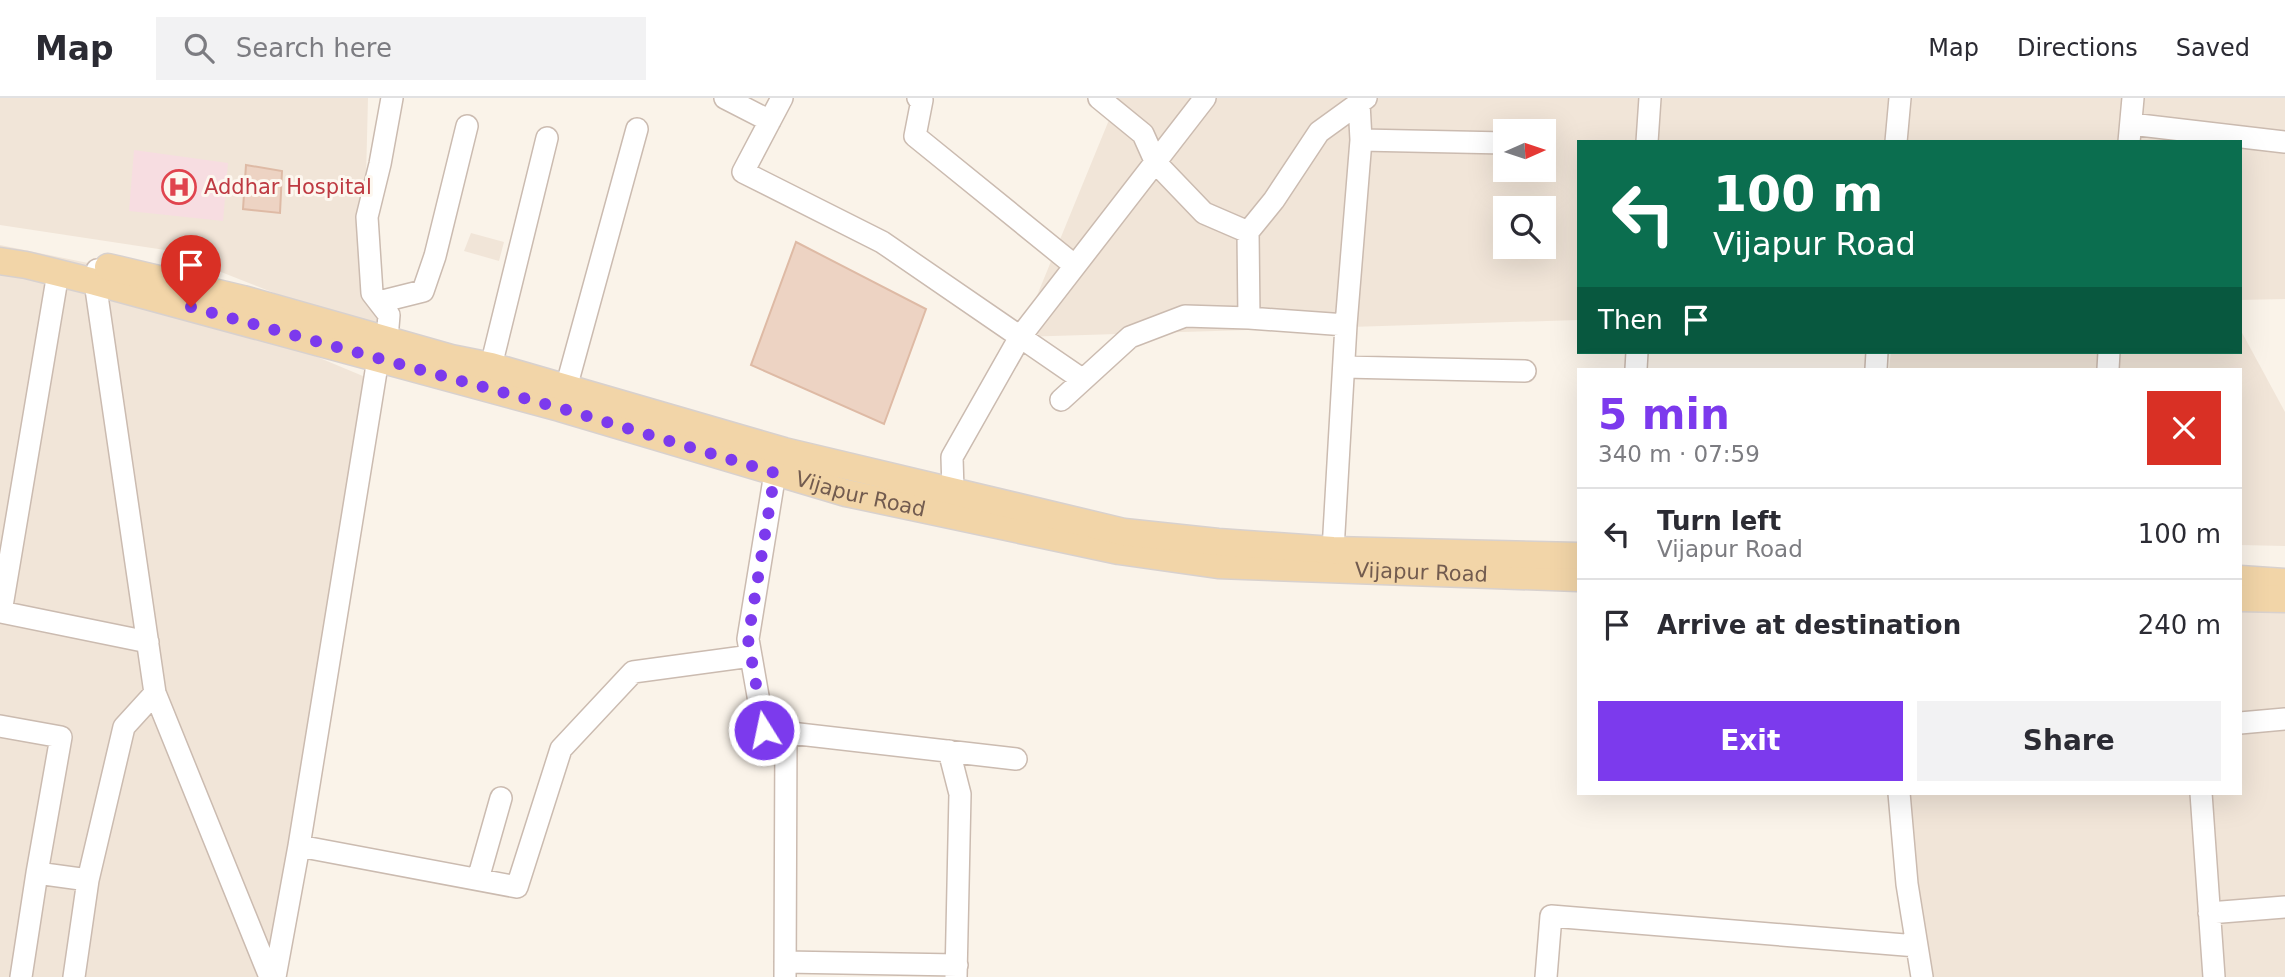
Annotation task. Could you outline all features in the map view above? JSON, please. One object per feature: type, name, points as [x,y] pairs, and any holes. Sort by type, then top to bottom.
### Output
[{"type":"main road","name":"Vijapur Road","points":[[0,244],[67,256],[96,273]]},
{"type":"main road","name":"Vijapur Road","points":[[0,261],[58,273],[96,273],[243,299],[560,408],[775,473],[846,493],[1119,551],[1218,565],[1577,578]]},
{"type":"main road","name":"Vijapur Road","points":[[383,349],[491,366],[784,451],[1124,532],[1333,550],[1577,556]]},
{"type":"main road","points":[[2242,579],[2285,582]]},
{"type":"main road","points":[[2242,598],[2285,599]]},
{"type":"street","points":[[275,977],[389,315],[372,293],[367,217],[392,98]]},
{"type":"street","points":[[725,98],[770,121]]},
{"type":"street","points":[[782,98],[743,172],[882,242],[1083,380]]},
{"type":"street","points":[[918,98],[922,100],[915,136],[1074,265]]},
{"type":"street","points":[[1099,98],[1143,134],[1156,163],[1204,213],[1248,232]]},
{"type":"street","points":[[953,491],[952,457],[1020,337],[1205,98]]},
{"type":"street","points":[[1647,140],[1650,98]]},
{"type":"street","points":[[1896,140],[1900,98]]},
{"type":"street","points":[[2133,98],[2130,133],[2285,142]]},
{"type":"street","points":[[1333,550],[1362,101]]},
{"type":"street","points":[[1249,318],[1248,232],[1274,201],[1319,132],[1362,101]]},
{"type":"street","points":[[379,302],[423,291],[435,257],[467,126]]},
{"type":"street","points":[[566,388],[637,128]]},
{"type":"street","points":[[491,366],[547,138]]},
{"type":"street","points":[[1361,140],[1493,143]]},
{"type":"street","points":[[58,273],[0,613],[148,642]]},
{"type":"street","points":[[96,273],[155,693],[270,977]]},
{"type":"street","points":[[1061,400],[1130,337],[1185,316],[1346,325]]},
{"type":"street","points":[[1345,366],[1525,371]]},
{"type":"street","points":[[775,473],[748,639],[764,730],[1016,759]]},
{"type":"street","points":[[299,846],[517,887],[561,749],[633,671],[751,656]]},
{"type":"street","points":[[74,977],[88,880],[124,727],[155,693]]},
{"type":"street","points":[[2242,723],[2285,719]]},
{"type":"street","points":[[0,726],[61,737],[22,977]]},
{"type":"street","points":[[786,732],[785,969],[956,971],[960,794],[949,751]]},
{"type":"street","points":[[1899,795],[1907,884],[1922,977]]},
{"type":"street","points":[[2201,795],[2214,977]]},
{"type":"street","points":[[478,879],[501,797]]},
{"type":"street","points":[[37,873],[88,880]]},
{"type":"street","points":[[2209,913],[2285,907]]},
{"type":"street","points":[[1546,977],[1551,916],[1917,946]]},
{"type":"shaded area","points":[[0,98],[368,98],[365,217],[386,337],[165,250],[0,225]]},
{"type":"shaded area","points":[[1118,98],[2285,98],[2285,299],[2242,300],[2242,140],[1577,140],[1577,320],[1020,337]]},
{"type":"shaded area","name":"Addhar Hospital","points":[[134,150],[228,163],[223,221],[129,211]]},
{"type":"shaded area","points":[[471,233],[504,242],[499,261],[464,251]]},
{"type":"shaded area","points":[[0,245],[98,265],[370,379],[275,977],[0,977]]},
{"type":"shaded area","points":[[2242,333],[2285,412],[2285,546],[2242,545],[2242,368],[2116,368],[2117,354],[2242,354]]},
{"type":"shaded area","points":[[1891,354],[2102,354],[2101,368],[1889,368]]},
{"type":"shaded area","points":[[2242,571],[2285,572],[2285,977],[1922,977],[1893,795],[2242,795]]},
{"type":"building","points":[[246,165],[282,171],[280,213],[243,209]]},
{"type":"building","points":[[796,242],[926,309],[884,424],[751,365]]},
{"type":"place","name":"Addhar Hospital","points":[[179,187]]},
{"type":"route","points":[[191,307],[560,408],[775,473],[748,639],[764,730]]}]
